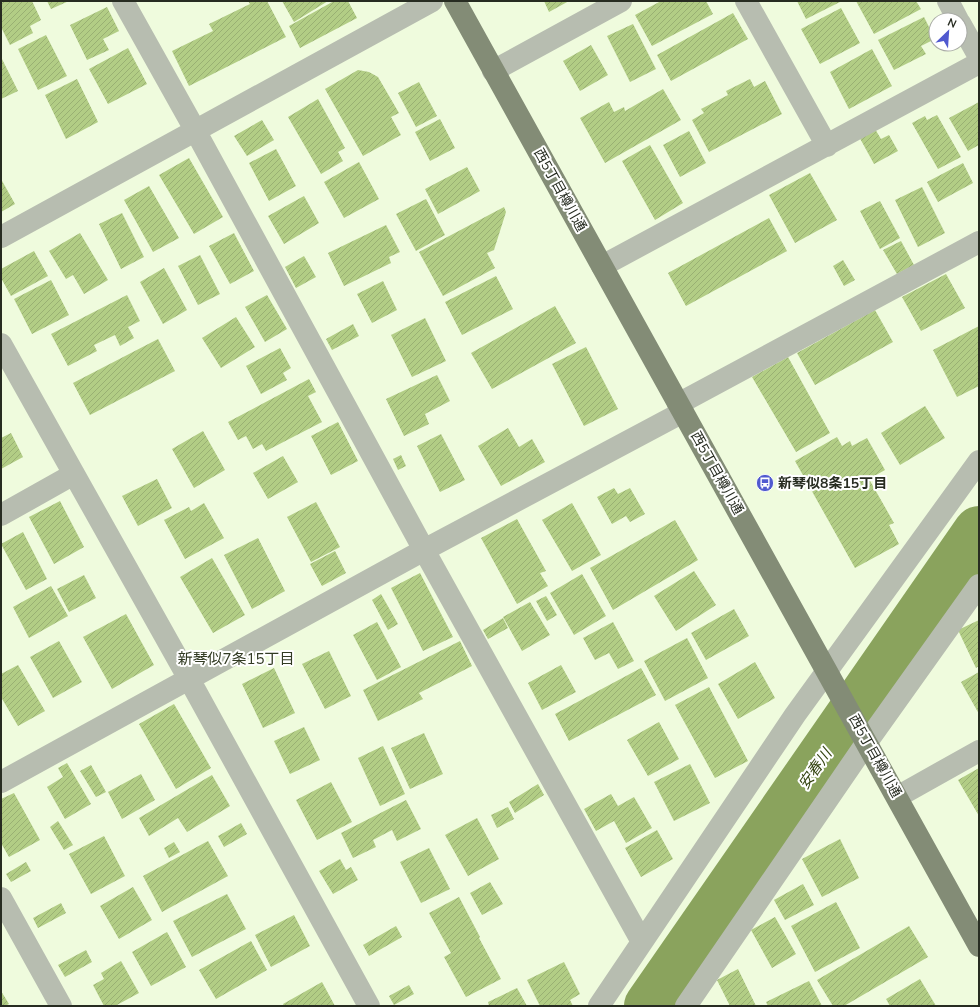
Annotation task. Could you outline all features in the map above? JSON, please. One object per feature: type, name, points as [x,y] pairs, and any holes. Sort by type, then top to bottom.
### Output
[{"type":"main road","name":"西5丁目樽川通","points":[[455,1],[680,408],[828,671],[979,946]]},
{"type":"street","points":[[123,1],[424,550],[642,942]]},
{"type":"street","points":[[1,237],[196,132],[432,1]]},
{"type":"street","points":[[493,71],[620,1]]},
{"type":"street","points":[[746,1],[827,146]]},
{"type":"street","points":[[948,1],[954,12]]},
{"type":"street","points":[[968,37],[979,57]]},
{"type":"street","points":[[602,266],[979,63]]},
{"type":"street","points":[[1,782],[424,550],[979,242]]},
{"type":"street","points":[[1,344],[189,679],[369,1006]]},
{"type":"street","points":[[599,1006],[795,715],[979,461]]},
{"type":"street","points":[[1,515],[74,474]]},
{"type":"street","points":[[686,1006],[864,736],[979,584]]},
{"type":"street","points":[[897,797],[979,751]]},
{"type":"street","points":[[1,898],[61,1006]]},
{"type":"building","points":[[1,1],[32,1],[41,20],[30,26],[33,33],[10,45],[1,27]]},
{"type":"building","points":[[47,1],[69,1],[51,9]]},
{"type":"building","points":[[248,1],[267,1],[286,37],[189,86],[172,51],[213,31],[209,24],[250,4]]},
{"type":"building","points":[[282,1],[328,1],[294,22]]},
{"type":"building","points":[[334,1],[348,1],[357,18],[300,48],[289,26]]},
{"type":"building","points":[[544,1],[569,1],[549,12]]},
{"type":"building","points":[[661,1],[706,1],[713,14],[652,46],[635,15]]},
{"type":"building","points":[[797,1],[842,1],[806,19]]},
{"type":"building","points":[[856,1],[916,1],[921,9],[874,34]]},
{"type":"building","points":[[107,7],[119,31],[103,39],[109,50],[87,60],[70,25]]},
{"type":"building","points":[[841,8],[860,43],[820,64],[801,29]]},
{"type":"building","points":[[733,13],[748,39],[671,81],[657,55]]},
{"type":"building","points":[[924,17],[928,25],[928,42],[921,46],[926,54],[894,70],[878,40]]},
{"type":"building","points":[[633,24],[656,69],[630,82],[607,36]]},
{"type":"building","points":[[46,35],[67,76],[38,90],[18,49]]},
{"type":"building","points":[[591,45],[608,75],[580,91],[563,61]]},
{"type":"building","points":[[128,48],[147,84],[108,104],[89,69]]},
{"type":"building","points":[[872,49],[892,86],[849,109],[830,72]]},
{"type":"building","points":[[1,57],[18,91],[1,99]]},
{"type":"building","points":[[358,70],[369,72],[378,77],[399,113],[391,117],[401,135],[363,156],[325,89]]},
{"type":"building","points":[[77,79],[98,122],[66,139],[45,95]]},
{"type":"building","points":[[750,79],[754,87],[765,81],[782,114],[709,152],[692,120],[704,113],[701,109],[728,95],[726,91]]},
{"type":"building","points":[[419,82],[437,116],[416,127],[398,93]]},
{"type":"building","points":[[663,89],[681,120],[605,163],[580,118],[609,102],[614,112],[624,107],[625,111]]},
{"type":"building","points":[[318,99],[345,148],[338,152],[343,161],[321,174],[288,117]]},
{"type":"building","points":[[979,102],[979,145],[968,151],[949,118]]},
{"type":"building","points":[[937,115],[961,157],[938,169],[912,123],[925,116],[927,120]]},
{"type":"building","points":[[440,119],[455,148],[430,161],[415,132]]},
{"type":"building","points":[[262,120],[274,140],[247,156],[234,136]]},
{"type":"building","points":[[872,124],[881,139],[889,135],[898,151],[874,164],[857,133]]},
{"type":"building","points":[[689,131],[706,163],[680,177],[663,145]]},
{"type":"building","points":[[650,145],[683,203],[655,220],[622,161]]},
{"type":"building","points":[[276,149],[296,186],[269,201],[249,163]]},
{"type":"building","points":[[189,158],[223,217],[194,234],[159,175]]},
{"type":"building","points":[[359,162],[379,199],[344,218],[324,182]]},
{"type":"building","points":[[963,163],[973,183],[938,202],[927,182]]},
{"type":"building","points":[[467,167],[480,191],[438,214],[425,189]]},
{"type":"building","points":[[810,173],[837,220],[795,243],[769,195]]},
{"type":"building","points":[[1,179],[15,204],[1,212]]},
{"type":"building","points":[[149,186],[179,238],[153,252],[124,200]]},
{"type":"building","points":[[922,187],[945,233],[918,247],[895,200]]},
{"type":"building","points":[[304,196],[319,223],[284,244],[268,216]]},
{"type":"building","points":[[426,199],[445,235],[416,251],[396,214]]},
{"type":"building","points":[[880,201],[900,238],[880,249],[860,211]]},
{"type":"building","points":[[504,207],[506,212],[494,250],[487,253],[495,268],[443,296],[419,252]]},
{"type":"building","points":[[122,213],[144,257],[121,269],[99,224]]},
{"type":"building","points":[[769,218],[787,251],[686,306],[668,273]]},
{"type":"building","points":[[386,225],[400,252],[389,257],[391,263],[344,286],[328,253]]},
{"type":"building","points":[[80,233],[108,280],[84,294],[73,275],[66,279],[49,251]]},
{"type":"building","points":[[234,233],[254,271],[230,284],[209,246]]},
{"type":"building","points":[[901,241],[914,265],[897,274],[883,250]]},
{"type":"building","points":[[34,251],[48,276],[11,296],[1,278],[1,269]]},
{"type":"building","points":[[200,255],[220,294],[198,305],[178,266]]},
{"type":"building","points":[[304,256],[316,277],[296,288],[285,267]]},
{"type":"building","points":[[843,260],[855,280],[844,286],[833,266]]},
{"type":"building","points":[[164,268],[187,310],[163,324],[140,282]]},
{"type":"building","points":[[946,274],[965,308],[921,331],[902,297]]},
{"type":"building","points":[[496,276],[513,309],[462,335],[445,302]]},
{"type":"building","points":[[51,280],[69,315],[32,334],[14,299]]},
{"type":"building","points":[[383,281],[397,310],[372,323],[357,294]]},
{"type":"building","points":[[127,295],[140,321],[128,327],[134,338],[120,346],[115,335],[94,345],[97,351],[68,366],[51,334]]},
{"type":"building","points":[[267,295],[287,329],[265,342],[245,307]]},
{"type":"building","points":[[555,306],[576,343],[492,389],[471,353]]},
{"type":"building","points":[[875,310],[893,342],[815,385],[797,353]]},
{"type":"building","points":[[236,317],[255,347],[221,368],[202,338]]},
{"type":"building","points":[[425,318],[446,361],[412,377],[391,335]]},
{"type":"building","points":[[353,324],[359,336],[332,350],[326,339]]},
{"type":"building","points":[[979,326],[979,386],[957,397],[933,350]]},
{"type":"building","points":[[158,339],[175,371],[90,415],[73,383]]},
{"type":"building","points":[[586,347],[618,409],[584,426],[552,364]]},
{"type":"building","points":[[280,348],[291,368],[283,373],[287,380],[261,394],[246,366]]},
{"type":"building","points":[[788,357],[830,433],[796,452],[752,377]]},
{"type":"building","points":[[437,375],[450,401],[425,414],[429,424],[404,436],[386,399]]},
{"type":"building","points":[[309,379],[316,392],[308,396],[322,422],[266,451],[262,444],[253,449],[246,436],[238,440],[228,422]]},
{"type":"building","points":[[925,406],[945,438],[900,465],[881,433]]},
{"type":"building","points":[[338,422],[358,461],[331,475],[311,436]]},
{"type":"building","points":[[508,428],[519,447],[532,439],[545,462],[501,486],[478,446]]},
{"type":"building","points":[[203,431],[225,470],[194,488],[172,449]]},
{"type":"building","points":[[11,433],[23,457],[1,469],[1,438]]},
{"type":"building","points":[[441,434],[465,480],[440,492],[417,446]]},
{"type":"building","points":[[837,437],[842,446],[850,441],[852,446],[867,438],[885,470],[869,479],[894,523],[889,525],[899,544],[855,568],[795,461]]},
{"type":"building","points":[[401,455],[406,466],[398,470],[393,459]]},
{"type":"building","points":[[283,456],[298,482],[268,499],[253,473]]},
{"type":"building","points":[[157,479],[172,508],[138,526],[122,496]]},
{"type":"building","points":[[614,488],[618,494],[630,488],[645,514],[630,522],[626,516],[612,524],[597,497]]},
{"type":"building","points":[[60,501],[84,547],[54,564],[29,517]]},
{"type":"building","points":[[316,502],[340,547],[311,562],[287,517]]},
{"type":"building","points":[[204,503],[224,538],[185,559],[164,520],[189,507],[191,511]]},
{"type":"building","points":[[572,503],[601,555],[572,571],[542,520]]},
{"type":"building","points":[[517,519],[546,571],[540,573],[548,586],[517,604],[481,538]]},
{"type":"building","points":[[675,520],[698,560],[613,610],[590,568]]},
{"type":"building","points":[[23,532],[47,579],[26,590],[1,544]]},
{"type":"building","points":[[258,538],[285,591],[252,609],[224,555]]},
{"type":"building","points":[[335,551],[346,573],[322,586],[310,564]]},
{"type":"building","points":[[212,558],[245,615],[213,633],[180,577]]},
{"type":"building","points":[[694,571],[716,605],[676,631],[654,596]]},
{"type":"building","points":[[420,573],[453,637],[423,651],[391,588]]},
{"type":"building","points":[[582,574],[606,616],[574,635],[550,593]]},
{"type":"building","points":[[84,575],[96,598],[69,612],[57,589]]},
{"type":"building","points":[[51,586],[68,616],[29,638],[13,607]]},
{"type":"building","points":[[381,594],[398,624],[388,630],[372,600]]},
{"type":"building","points":[[546,596],[557,615],[547,621],[536,601]]},
{"type":"building","points":[[530,602],[550,635],[522,651],[503,617]]},
{"type":"building","points":[[734,609],[749,636],[706,660],[691,633]]},
{"type":"building","points":[[126,614],[154,665],[112,689],[83,637]]},
{"type":"building","points":[[503,618],[508,628],[488,639],[483,630]]},
{"type":"building","points":[[979,620],[979,666],[976,668],[958,630]]},
{"type":"building","points":[[377,622],[401,667],[377,680],[353,635]]},
{"type":"building","points":[[613,622],[634,661],[618,669],[609,653],[595,660],[583,638]]},
{"type":"building","points":[[687,638],[708,678],[665,701],[644,661]]},
{"type":"building","points":[[59,641],[82,682],[53,698],[30,657]]},
{"type":"building","points":[[460,641],[472,666],[419,693],[423,699],[378,721],[363,690]]},
{"type":"building","points":[[329,651],[351,696],[325,709],[302,664]]},
{"type":"building","points":[[755,662],[775,698],[738,719],[718,684]]},
{"type":"building","points":[[18,665],[45,711],[18,726],[1,697],[1,674]]},
{"type":"building","points":[[561,665],[576,692],[542,710],[528,683]]},
{"type":"building","points":[[274,668],[295,713],[263,728],[242,684]]},
{"type":"building","points":[[641,668],[656,695],[569,741],[555,714]]},
{"type":"building","points":[[979,672],[979,714],[961,682]]},
{"type":"building","points":[[709,687],[748,761],[715,778],[675,705]]},
{"type":"building","points":[[174,704],[211,768],[176,789],[139,724]]},
{"type":"building","points":[[659,722],[679,759],[648,776],[627,740]]},
{"type":"building","points":[[304,727],[320,760],[290,774],[274,741]]},
{"type":"building","points":[[424,733],[443,774],[410,789],[391,748]]},
{"type":"building","points":[[383,746],[405,794],[380,806],[358,758]]},
{"type":"building","points":[[67,763],[91,804],[65,819],[47,787],[63,777],[58,768]]},
{"type":"building","points":[[690,764],[710,803],[674,821],[654,782]]},
{"type":"building","points":[[91,765],[106,792],[96,797],[80,771]]},
{"type":"building","points":[[979,768],[979,816],[958,780]]},
{"type":"building","points":[[141,774],[155,800],[122,819],[108,792]]},
{"type":"building","points":[[212,775],[230,806],[187,832],[178,818],[149,836],[139,818]]},
{"type":"building","points":[[331,782],[352,822],[317,840],[296,800]]},
{"type":"building","points":[[538,784],[544,795],[515,813],[509,802]]},
{"type":"building","points":[[14,793],[40,840],[9,857],[1,843],[1,799]]},
{"type":"building","points":[[611,794],[618,806],[634,797],[652,828],[626,843],[614,821],[596,831],[584,809]]},
{"type":"building","points":[[406,800],[421,829],[397,841],[392,830],[373,840],[376,847],[353,858],[341,833]]},
{"type":"building","points":[[508,807],[514,819],[497,828],[491,815]]},
{"type":"building","points":[[477,818],[499,859],[468,876],[445,835]]},
{"type":"building","points":[[58,821],[73,845],[64,850],[50,827]]},
{"type":"building","points":[[241,823],[247,834],[224,847],[218,836]]},
{"type":"building","points":[[657,830],[673,859],[641,877],[625,848]]},
{"type":"building","points":[[104,836],[125,876],[91,894],[69,854]]},
{"type":"building","points":[[840,839],[859,878],[822,897],[802,859]]},
{"type":"building","points":[[208,841],[228,876],[162,912],[143,876]]},
{"type":"building","points":[[174,842],[180,852],[169,858],[164,848]]},
{"type":"building","points":[[429,848],[450,889],[421,903],[400,862]]},
{"type":"building","points":[[340,859],[346,870],[351,867],[358,880],[333,894],[319,871]]},
{"type":"building","points":[[26,862],[31,871],[11,882],[6,874]]},
{"type":"building","points":[[490,882],[503,904],[482,915],[470,893]]},
{"type":"building","points":[[803,884],[814,905],[785,920],[774,900]]},
{"type":"building","points":[[133,887],[152,920],[119,939],[100,906]]},
{"type":"building","points":[[227,894],[246,929],[192,957],[173,921]]},
{"type":"building","points":[[459,897],[501,979],[466,997],[444,957],[471,942],[451,953],[429,913]]},
{"type":"building","points":[[836,902],[860,948],[815,972],[791,926]]},
{"type":"building","points":[[61,903],[66,913],[38,928],[33,918]]},
{"type":"building","points":[[294,915],[310,946],[271,967],[255,935]]},
{"type":"building","points":[[775,917],[796,954],[772,968],[751,930]]},
{"type":"building","points":[[396,926],[402,937],[369,956],[363,945]]},
{"type":"building","points":[[909,926],[928,957],[844,1006],[833,1006],[817,980]]},
{"type":"building","points":[[167,932],[186,967],[151,986],[132,952]]},
{"type":"building","points":[[251,941],[267,970],[216,999],[199,970]]},
{"type":"building","points":[[86,950],[92,962],[65,977],[58,965]]},
{"type":"building","points":[[121,961],[139,993],[115,1006],[104,1006],[93,985],[104,979],[101,973]]},
{"type":"building","points":[[564,962],[580,994],[570,1000],[573,1006],[540,1006],[527,980]]},
{"type":"building","points":[[738,969],[756,1006],[730,1006],[717,980]]},
{"type":"building","points":[[920,979],[936,1006],[890,1006],[886,999]]},
{"type":"building","points":[[809,981],[822,1006],[768,1006],[766,1002]]},
{"type":"building","points":[[322,982],[335,1006],[284,1006],[283,1004]]},
{"type":"building","points":[[409,985],[414,994],[394,1005],[389,996]]},
{"type":"building","points":[[517,988],[527,1006],[489,1006],[488,1002]]},
{"type":"building","points":[[1,991],[9,1004],[5,1006],[1,1006]]},
{"type":"waterway","name":"安春川","points":[[650,1006],[979,532]]},
{"type":"place","name":"新琴似8条15丁目","points":[[765,483]]},
{"type":"district","name":"新琴似7条15丁目","points":[[236,659]]}]
